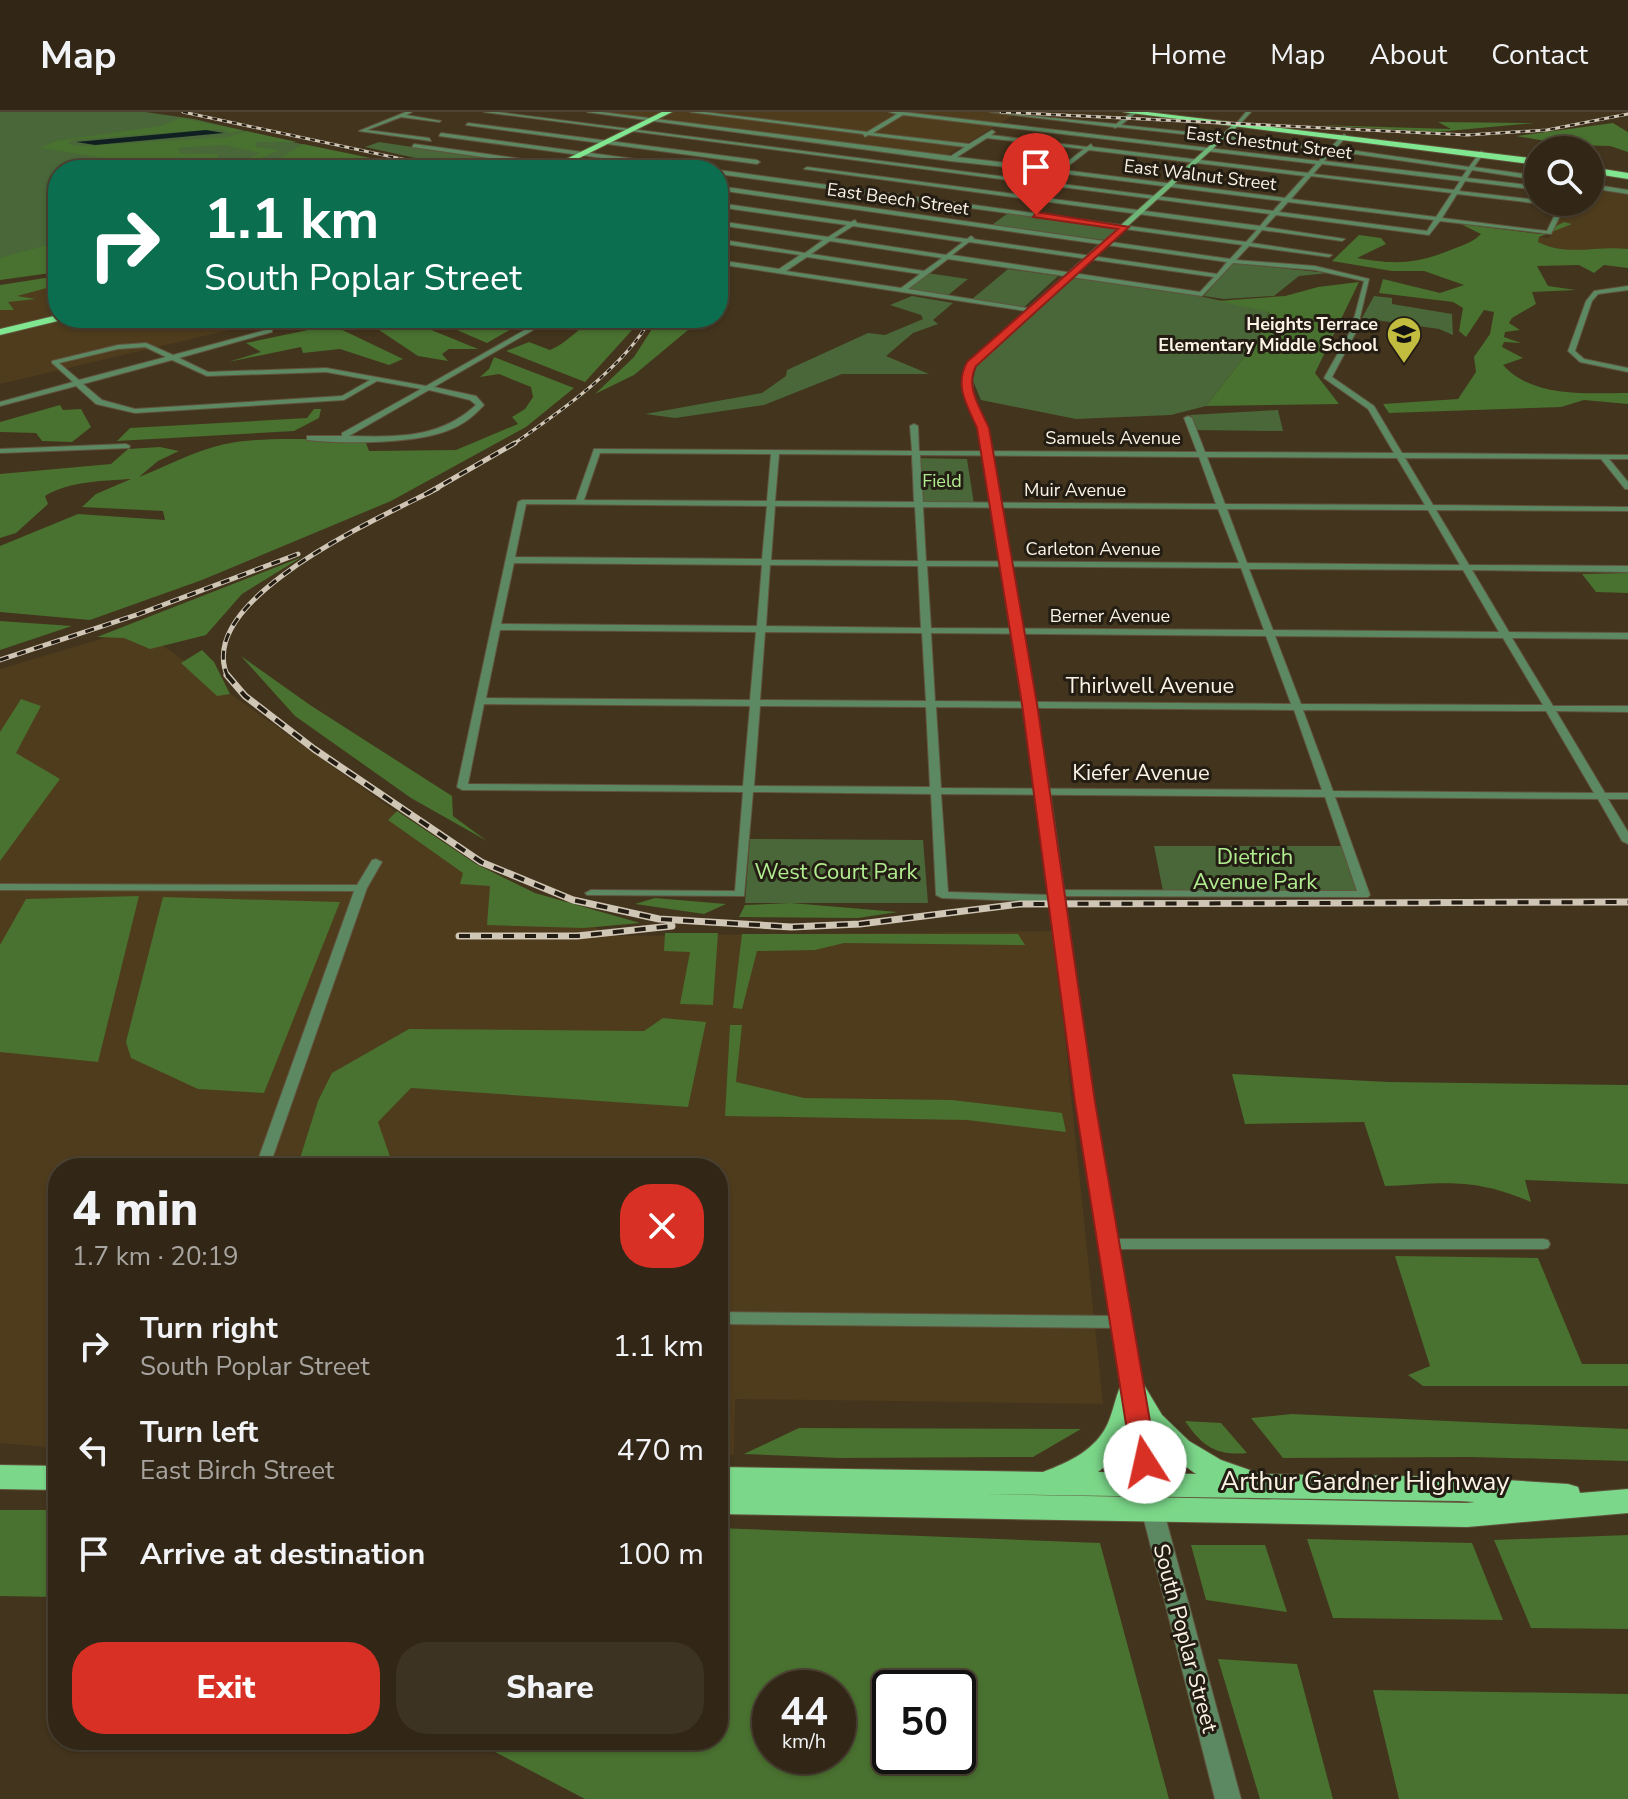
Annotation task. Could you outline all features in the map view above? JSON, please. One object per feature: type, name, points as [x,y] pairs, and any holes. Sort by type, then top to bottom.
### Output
[{"type":"highway","points":[[571,160],[668,112]]},
{"type":"highway","points":[[1127,112],[1524,160]]},
{"type":"highway","points":[[1604,172],[1628,176]]},
{"type":"highway","points":[[0,332],[48,320]]},
{"type":"main road","name":"South Poplar Street","points":[[1151,1500],[1108,1244],[1030,704],[1015,631],[983,428],[966,391],[965,375],[971,364],[1237,124]]},
{"type":"main road","points":[[1015,1484],[1053,1479],[1092,1463],[1112,1445],[1132,1388]]},
{"type":"main road","points":[[1132,1388],[1144,1414],[1187,1459],[1229,1476],[1285,1488]]},
{"type":"main road","points":[[0,1477],[48,1478]]},
{"type":"main road","name":"Arthur Gardner Highway","points":[[728,1479],[1015,1484],[1151,1500],[1285,1488],[1459,1489],[1628,1501]]},
{"type":"main road","name":"Arthur Gardner Highway","points":[[728,1502],[1151,1500],[1467,1515],[1628,1501]]},
{"type":"street","points":[[410,112],[362,131],[429,140]]},
{"type":"street","points":[[486,112],[1429,233],[1481,153]]},
{"type":"street","points":[[496,112],[414,146],[514,160]]},
{"type":"street","points":[[463,153],[556,112]]},
{"type":"street","name":"East Walnut Street","points":[[589,112],[1549,233],[1557,216]]},
{"type":"street","points":[[692,112],[970,146]]},
{"type":"street","name":"East Chestnut Street","points":[[891,112],[1524,186]]},
{"type":"street","points":[[992,112],[1332,149],[1524,176]]},
{"type":"street","points":[[903,290],[1134,112]]},
{"type":"street","points":[[1237,124],[1249,112]]},
{"type":"street","points":[[696,160],[787,113]]},
{"type":"street","points":[[728,215],[903,113]]},
{"type":"street","points":[[781,271],[1018,113]]},
{"type":"street","points":[[509,159],[608,115]]},
{"type":"street","points":[[400,116],[439,121]]},
{"type":"street","points":[[468,124],[757,162]]},
{"type":"street","points":[[441,135],[622,160]]},
{"type":"street","points":[[986,136],[1524,200]]},
{"type":"street","points":[[728,224],[1202,294],[1344,136]]},
{"type":"street","points":[[807,169],[1342,239]]},
{"type":"street","points":[[728,173],[1329,255]]},
{"type":"street","points":[[1604,188],[1628,192]]},
{"type":"street","name":"East Beech Street","points":[[728,189],[1231,261],[1315,268],[1367,280],[1354,330],[1328,378],[1371,408],[1401,456]]},
{"type":"street","points":[[728,206],[1218,276]]},
{"type":"street","points":[[728,243],[926,273]]},
{"type":"street","points":[[1284,267],[1299,251]]},
{"type":"street","points":[[728,263],[1032,310]]},
{"type":"street","points":[[1628,288],[1596,292],[1589,301],[1571,351],[1582,361],[1628,370]]},
{"type":"street","points":[[342,437],[534,328]]},
{"type":"street","points":[[0,404],[270,331]]},
{"type":"street","points":[[310,438],[442,430],[464,421],[480,405],[473,398],[378,378],[326,370],[207,374],[177,357],[146,345],[118,347],[54,362],[99,402],[135,411],[344,398],[378,378]]},
{"type":"street","points":[[914,426],[942,895],[1364,895],[1297,706],[1188,418]]},
{"type":"street","points":[[0,451],[126,446]]},
{"type":"street","name":"Samuels Avenue","points":[[579,503],[597,451],[1628,457]]},
{"type":"street","points":[[591,893],[740,894],[775,452]]},
{"type":"street","points":[[1401,456],[1628,841]]},
{"type":"street","points":[[1603,457],[1628,487]]},
{"type":"street","name":"Muir Avenue","points":[[510,560],[522,502],[1628,509]]},
{"type":"street","points":[[480,701],[510,560]]},
{"type":"street","name":"Carleton Avenue","points":[[510,560],[1628,569]]},
{"type":"street","name":"Berner Avenue","points":[[496,627],[1628,636]]},
{"type":"street","name":"Thirlwell Avenue","points":[[480,701],[1628,709]]},
{"type":"street","name":"Kiefer Avenue","points":[[480,701],[462,787],[1628,796]]},
{"type":"street","points":[[266,1158],[361,888],[376,862]]},
{"type":"street","points":[[0,887],[361,888]]},
{"type":"street","points":[[1108,1244],[1543,1244]]},
{"type":"street","points":[[728,1318],[1121,1322]]},
{"type":"street","name":"South Poplar Street","points":[[1151,1500],[1228,1799]]},
{"type":"shaded area","points":[[592,112],[1019,112],[947,155]]},
{"type":"shaded area","points":[[206,130],[224,133],[95,145],[76,142]]},
{"type":"shaded area","points":[[1604,191],[1628,195],[1628,249],[1574,251],[1550,248],[1538,242],[1538,237],[1549,238],[1561,216],[1604,216]]},
{"type":"shaded area","points":[[48,282],[48,328],[238,328],[0,384],[0,292]]},
{"type":"shaded area","points":[[138,628],[479,871],[613,936],[1054,931],[1103,1404],[735,1399],[734,1455],[728,1455],[728,1158],[48,1158],[48,1447],[0,1443],[0,669]]},
{"type":"green space","points":[[0,112],[145,112],[194,119],[370,160],[48,160],[48,264],[0,276]]},
{"type":"green space","points":[[180,118],[242,130],[71,140],[68,144],[82,146],[228,137],[246,131],[297,142],[256,142],[256,147],[279,150],[259,159],[250,158],[260,153],[225,145],[178,148],[180,153],[218,154],[217,160],[118,160],[40,148],[56,141],[161,126]]},
{"type":"green space","points":[[1438,122],[1535,123],[1437,132],[1317,125],[1451,129]]},
{"type":"green space","points":[[1613,123],[1628,132],[1628,152],[1604,146],[1604,136],[1516,136]]},
{"type":"green space","points":[[379,142],[498,160],[425,160],[365,147]]},
{"type":"green space","points":[[303,144],[380,160],[277,160]]},
{"type":"green space","points":[[1008,213],[1119,228],[1103,240],[992,225]]},
{"type":"green space","points":[[1564,222],[1572,224],[1539,237],[1538,242],[1571,250],[1628,249],[1628,268],[1604,265],[1594,273],[1579,265],[1537,266],[1548,286],[1576,290],[1532,292],[1536,304],[1509,323],[1520,330],[1505,332],[1504,337],[1521,343],[1504,342],[1502,347],[1523,358],[1503,365],[1515,376],[1545,388],[1579,393],[1628,393],[1628,404],[1584,400],[1561,407],[1389,413],[1383,404],[1458,399],[1476,372],[1474,357],[1490,334],[1494,312],[1484,310],[1466,337],[1459,331],[1463,308],[1453,302],[1379,293],[1383,279],[1440,293],[1464,285],[1424,271],[1392,271],[1332,261],[1359,235],[1381,238],[1386,244],[1357,258],[1406,262],[1440,254],[1481,234],[1461,224],[1540,234]]},
{"type":"green space","points":[[48,245],[48,273],[0,280],[0,258]]},
{"type":"green space","points":[[1232,263],[1329,273],[1299,276],[1274,296],[1224,299],[1204,296]]},
{"type":"green space","points":[[1008,269],[1058,276],[1023,308],[971,300]]},
{"type":"green space","points":[[927,273],[968,279],[947,296],[906,290]]},
{"type":"green space","points":[[48,278],[48,288],[17,296],[36,299],[8,302],[14,310],[0,310],[0,285]]},
{"type":"green space","points":[[1074,278],[1194,295],[1269,311],[1259,338],[1206,406],[1171,415],[1076,419],[981,400],[973,381],[977,363]]},
{"type":"green space","points":[[1359,282],[1315,373],[1339,404],[1206,406],[1259,338],[1269,312],[1218,301],[1285,296],[1318,287]]},
{"type":"green space","points":[[912,296],[953,303],[933,320],[938,324],[913,333],[886,356],[929,374],[842,374],[764,405],[675,418],[645,414],[762,393],[786,376],[787,370],[868,333],[885,335],[923,319],[921,315],[890,305]]},
{"type":"green space","points":[[1374,296],[1392,298],[1392,304],[1452,314],[1453,335],[1439,329],[1362,318]]},
{"type":"green space","points":[[318,328],[338,328],[403,359],[389,365],[340,349],[303,353],[301,347],[228,362],[261,352],[246,343]]},
{"type":"green space","points":[[376,328],[427,328],[478,349],[449,349],[442,354],[448,361],[418,356]]},
{"type":"green space","points":[[452,328],[513,328],[487,343]]},
{"type":"green space","points":[[582,328],[634,328],[585,382],[506,351],[529,342],[550,350]]},
{"type":"green space","points":[[653,328],[688,330],[634,375],[595,394],[634,357]]},
{"type":"green space","points":[[494,357],[574,388],[526,427],[391,501],[202,580],[90,620],[0,612],[0,546],[78,514],[165,520],[163,511],[82,507],[96,494],[131,479],[98,481],[65,487],[45,496],[48,504],[16,533],[0,538],[0,474],[111,464],[128,449],[160,447],[179,451],[158,461],[139,477],[214,447],[240,441],[276,439],[366,443],[369,451],[456,450],[518,424],[512,417],[525,409],[533,397],[531,387],[499,374],[480,377],[489,369]]},
{"type":"green space","points":[[60,405],[63,410],[81,409],[91,427],[72,442],[42,441],[36,433],[0,432],[0,422]]},
{"type":"green space","points":[[314,409],[321,409],[319,418],[294,431],[117,441],[130,428],[307,418]]},
{"type":"green space","points":[[1278,410],[1283,431],[1193,430],[1190,415]]},
{"type":"green space","name":"Field","points":[[911,458],[967,459],[974,504],[915,504]]},
{"type":"green space","points":[[302,557],[242,594],[206,635],[150,649],[124,638],[97,637]]},
{"type":"green space","points":[[1628,573],[1628,593],[1596,592],[1582,574]]},
{"type":"green space","points":[[0,621],[72,626],[0,650]]},
{"type":"green space","points":[[202,650],[214,662],[230,694],[217,696],[181,663]]},
{"type":"green space","points":[[241,656],[310,705],[452,796],[453,816],[487,841],[411,798],[295,716]]},
{"type":"green space","points":[[21,699],[41,706],[16,753],[60,779],[0,861],[0,732]]},
{"type":"green space","points":[[397,811],[476,864],[535,893],[640,923],[584,928],[487,925],[490,886],[460,884],[463,873],[388,820]]},
{"type":"green space","name":"West Court Park","points":[[750,839],[923,840],[928,903],[745,903]]},
{"type":"green space","name":"Dietrich Avenue Park","points":[[1154,846],[1342,846],[1360,893],[1163,891]]},
{"type":"green space","points":[[139,896],[98,1062],[0,1052],[0,945],[26,899]]},
{"type":"green space","points":[[163,897],[340,902],[264,1093],[198,1089],[131,1058],[126,1042]]},
{"type":"green space","points":[[655,898],[726,904],[704,914],[635,904]]},
{"type":"green space","points":[[791,903],[898,912],[858,918],[739,917],[745,905]]},
{"type":"green space","points":[[665,933],[718,933],[713,1005],[680,1004],[690,952],[664,951]]},
{"type":"green space","points":[[742,934],[1018,934],[1025,945],[844,943],[815,950],[757,951],[742,1009],[733,1008]]},
{"type":"green space","points":[[663,1018],[706,1022],[688,1107],[411,1088],[378,1122],[391,1158],[300,1158],[318,1101],[332,1073],[409,1029],[644,1031]]},
{"type":"green space","points":[[730,1025],[742,1025],[736,1082],[804,1098],[952,1100],[1062,1113],[1066,1132],[967,1120],[725,1116]]},
{"type":"green space","points":[[1232,1074],[1389,1082],[1628,1085],[1628,1184],[1525,1180],[1531,1202],[1475,1185],[1385,1186],[1364,1122],[1245,1124]]},
{"type":"green space","points":[[1395,1256],[1538,1258],[1582,1364],[1628,1364],[1628,1386],[1423,1386],[1408,1375],[1430,1366]]},
{"type":"green space","points":[[1292,1414],[1628,1429],[1628,1461],[1471,1457],[1283,1458],[1251,1418]]},
{"type":"green space","points":[[1185,1421],[1221,1423],[1247,1453],[1227,1453],[1211,1448]]},
{"type":"green space","points":[[799,1428],[1081,1429],[1033,1457],[839,1458],[744,1454]]},
{"type":"green space","points":[[0,1510],[48,1510],[48,1597],[0,1596]]},
{"type":"green space","points":[[728,1528],[1100,1543],[1169,1799],[585,1799],[491,1750],[728,1750]]},
{"type":"green space","points":[[1628,1535],[1628,1629],[1531,1628],[1494,1540]]},
{"type":"green space","points":[[1307,1539],[1472,1543],[1503,1620],[1333,1618]]},
{"type":"green space","points":[[1191,1545],[1265,1545],[1287,1612],[1206,1600]]},
{"type":"green space","points":[[1218,1659],[1297,1664],[1333,1799],[1260,1799]]},
{"type":"green space","points":[[1373,1690],[1628,1694],[1628,1799],[1399,1799]]},
{"type":"railway","points":[[183,112],[406,160]]},
{"type":"railway","points":[[1001,112],[1467,135],[1547,130],[1628,114]]},
{"type":"railway","points":[[514,444],[589,388],[625,354],[644,328]]},
{"type":"railway","points":[[429,492],[514,444]]},
{"type":"railway","points":[[429,492],[438,488]]},
{"type":"railway","points":[[228,676],[224,648],[238,618],[264,590],[338,540],[429,492]]},
{"type":"railway","points":[[0,660],[139,614],[298,554]]},
{"type":"railway","points":[[228,676],[245,696],[314,749],[481,862],[573,900],[659,919],[791,927],[860,924],[1020,904],[1628,902]]},
{"type":"railway","points":[[459,936],[577,936],[672,926]]},
{"type":"place","name":"Heights Terrace Elementary Middle School","points":[[1404,365]]},
{"type":"route","points":[[1036,215],[1125,227],[971,364],[965,375],[966,391],[983,428],[1015,631],[1030,704],[1085,1102],[1145,1462]]}]
